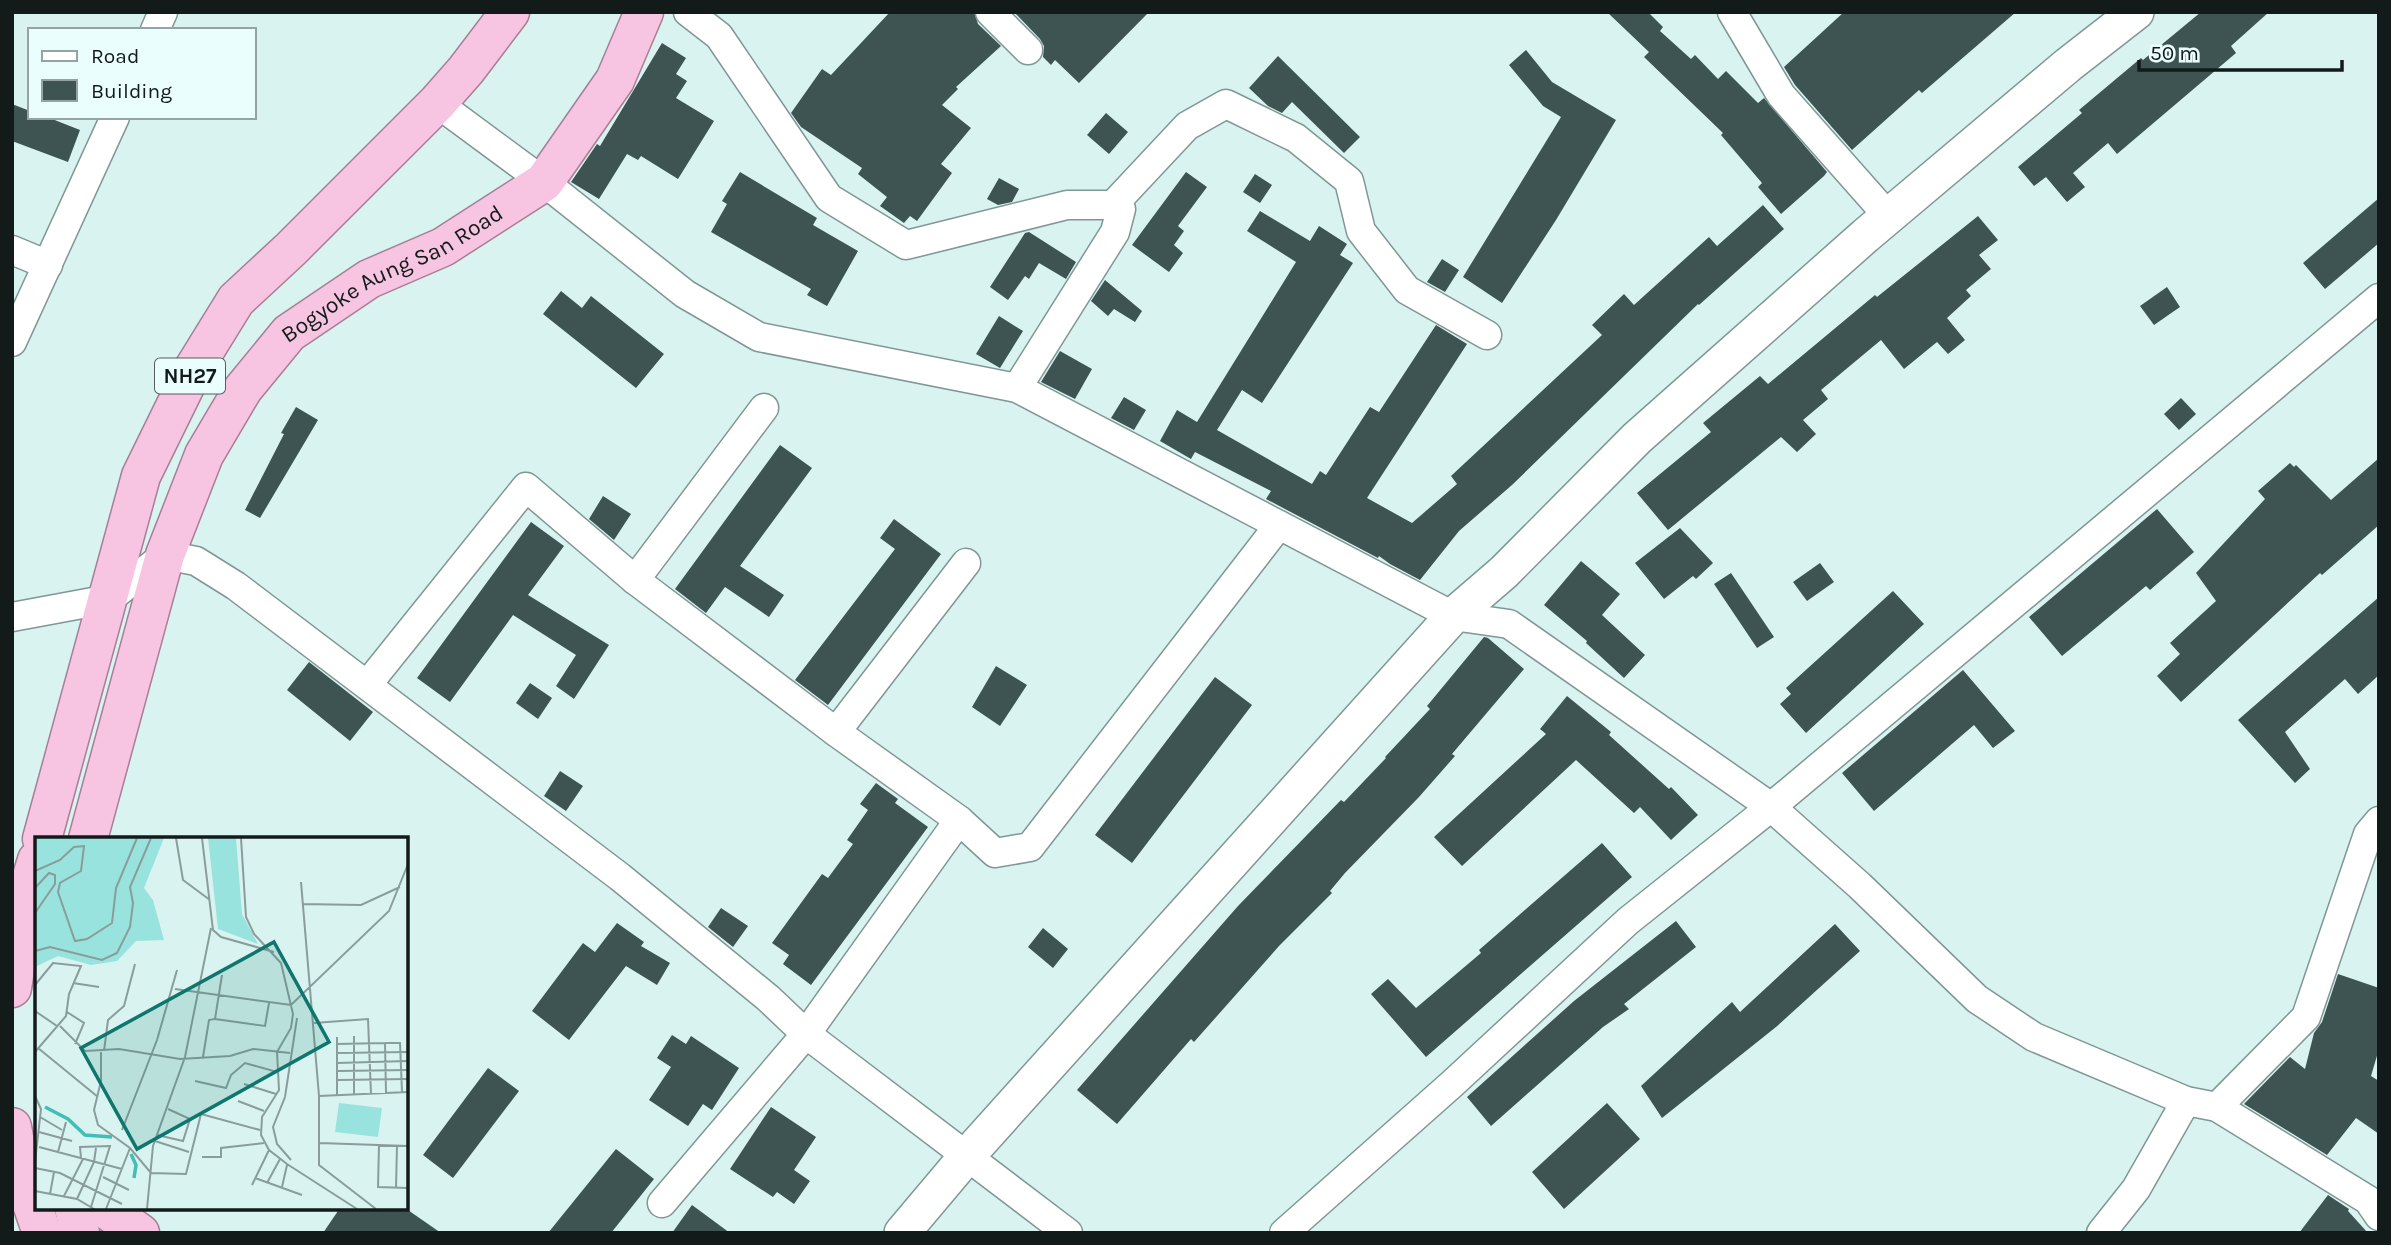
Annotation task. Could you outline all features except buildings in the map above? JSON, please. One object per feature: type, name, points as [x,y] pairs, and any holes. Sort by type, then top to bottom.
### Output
[{"type":"highway","name":"NH27","points":[[43,837],[141,476],[194,368],[236,300],[437,103],[510,12]]},
{"type":"highway","name":"Bogyoke Aung San Road","points":[[165,555],[204,455],[243,389],[289,333],[369,279],[443,247],[544,182],[615,80],[644,12]]},
{"type":"highway","name":"NH27","points":[[89,837],[165,555]]},
{"type":"highway","points":[[12,988],[27,893],[35,867]]},
{"type":"highway","points":[[24,1151],[35,1204]]},
{"type":"highway","points":[[36,1210],[41,1233]]},
{"type":"highway","points":[[74,1210],[80,1233]]},
{"type":"highway","points":[[112,1210],[150,1219]]},
{"type":"street","points":[[156,28],[163,12]]},
{"type":"street","points":[[688,12],[719,36],[829,198],[906,245],[1067,205],[1113,205],[1187,126],[1226,103],[1296,138],[1349,181],[1361,231],[1407,290],[1486,335]]},
{"type":"street","points":[[990,12],[1028,50]]},
{"type":"street","points":[[1732,12],[1781,95],[1888,216]]},
{"type":"street","points":[[902,1233],[965,1157],[1453,616],[1504,572],[1637,438],[1888,216],[2125,15]]},
{"type":"street","points":[[437,103],[544,182],[685,294],[759,337],[1017,388],[1453,616],[1509,624],[1771,807],[1860,886],[1977,999],[2034,1037],[2186,1101],[2217,1107],[2368,1199],[2379,1216]]},
{"type":"street","points":[[12,342],[114,119]]},
{"type":"street","points":[[1017,388],[1115,232],[1121,209]]},
{"type":"street","points":[[12,250],[48,265]]},
{"type":"street","points":[[1284,1233],[1452,1084],[1628,921],[1771,807],[2379,298]]},
{"type":"street","points":[[635,580],[764,408]]},
{"type":"street","points":[[367,685],[526,488],[635,580],[836,732],[959,820],[995,853],[1030,847],[1279,525]]},
{"type":"street","points":[[12,617],[108,599],[165,555],[196,561],[236,586],[620,877],[768,999],[806,1034],[1068,1233]]},
{"type":"street","points":[[836,732],[966,564]]},
{"type":"street","points":[[662,1203],[806,1034],[959,820]]},
{"type":"street","points":[[2217,1107],[2306,1017],[2368,834],[2379,821]]},
{"type":"street","points":[[2101,1233],[2136,1189],[2186,1101]]}]
